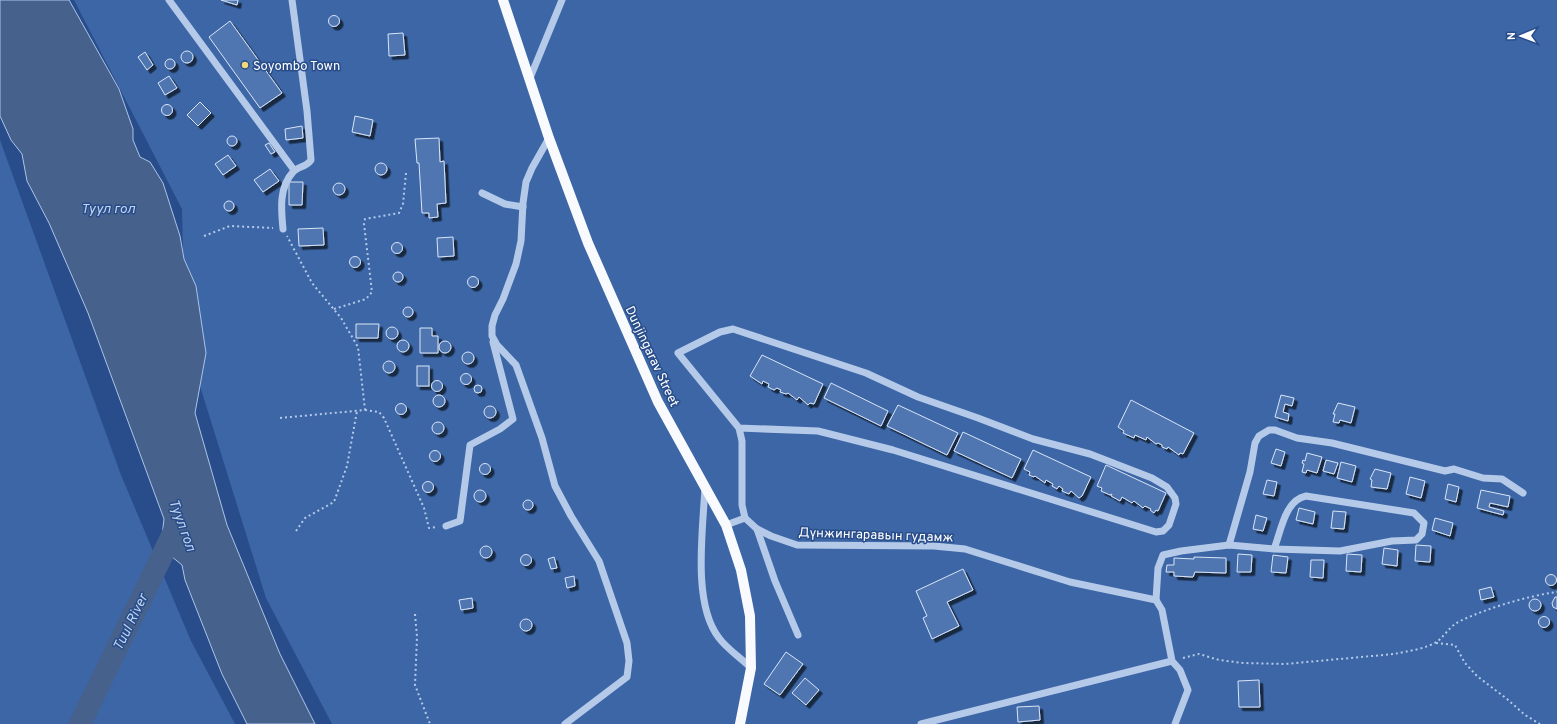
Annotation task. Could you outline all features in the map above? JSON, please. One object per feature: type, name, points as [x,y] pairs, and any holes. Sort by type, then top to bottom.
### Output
[{"type":"main road","name":"Dunjingarav Street","points":[[506,1],[549,138],[588,243],[658,402],[726,525],[741,570],[750,616],[751,668],[740,724]]},
{"type":"street","points":[[169,0],[294,170]]},
{"type":"street","points":[[283,228],[281,208],[282,193],[286,182],[294,170],[307,165],[311,160],[307,111],[292,0]]},
{"type":"street","points":[[530,78],[562,0]]},
{"type":"street","points":[[446,526],[460,522],[470,445],[500,429],[513,419],[496,360],[492,326],[516,264],[521,241],[526,182],[549,138]]},
{"type":"street","points":[[482,193],[505,204],[523,207]]},
{"type":"street","points":[[726,525],[745,518],[742,505],[742,442],[739,428],[678,353],[720,332],[733,329],[866,373],[918,397],[1033,439],[1090,454],[1122,465],[1152,478],[1167,487],[1175,498],[1176,504],[1169,525],[1163,531],[1156,532],[893,450],[818,431],[739,428]]},
{"type":"street","points":[[492,336],[497,345],[516,365],[542,438],[555,486],[571,516],[599,561],[627,643],[629,661],[627,677],[565,724]]},
{"type":"street","points":[[1229,545],[1250,472],[1255,443],[1259,436],[1269,430],[1275,430],[1297,438],[1332,443],[1445,471],[1454,469],[1483,478],[1502,479],[1523,493]]},
{"type":"street","points":[[705,487],[702,570],[706,606],[712,627],[719,639],[751,668]]},
{"type":"street","points":[[1175,724],[1188,690],[1180,670],[1172,661],[1162,610],[1156,600],[1158,568],[1163,555],[1181,551],[1229,545],[1274,549],[1340,551],[1392,541],[1416,540],[1422,534],[1424,523],[1414,513],[1306,496],[1298,498],[1291,504],[1274,549]]},
{"type":"street","name":"Дүнжингаравын гудамж","points":[[745,518],[770,536],[797,545],[934,546],[965,549],[1070,582],[1156,600]]},
{"type":"street","points":[[757,528],[775,581],[798,635]]},
{"type":"street","points":[[921,724],[1172,661]]},
{"type":"path","points":[[334,309],[366,299],[372,292],[364,224],[365,219],[399,213],[403,204],[406,173]]},
{"type":"path","points":[[204,236],[230,226],[283,228],[312,283],[341,318],[358,347],[365,410]]},
{"type":"path","points":[[280,418],[365,410],[380,412],[424,508],[429,528],[446,526]]},
{"type":"path","points":[[296,531],[305,518],[334,502],[347,466],[357,411]]},
{"type":"path","points":[[1435,643],[1450,627],[1475,614],[1527,597],[1557,592]]},
{"type":"path","points":[[415,614],[417,638],[415,685],[430,724]]},
{"type":"path","points":[[1172,661],[1199,654],[1219,660],[1243,663],[1285,664],[1376,657],[1411,651],[1435,643],[1455,645],[1465,663],[1477,676],[1525,715],[1540,724]]},
{"type":"shaded area","points":[[74,0],[1557,0],[1557,724],[332,724],[266,598],[185,338],[182,209]]},
{"type":"shaded area","points":[[0,140],[121,475],[191,641],[235,724],[0,724]]},
{"type":"water","name":"Туул гол","points":[[0,0],[69,0],[119,89],[133,129],[133,140],[140,157],[150,162],[163,183],[180,236],[184,259],[196,286],[206,353],[195,413],[227,525],[280,654],[315,724],[247,724],[222,674],[185,580],[182,565],[171,556],[162,536],[164,519],[88,313],[49,223],[27,181],[22,154],[11,140],[0,116]]},
{"type":"building","points":[[221,0],[238,0],[237,5]]},
{"type":"building","points":[[332,16],[336,16],[338,17],[338,25],[332,26],[329,23],[329,19]]},
{"type":"building","name":"Soyombo Town","points":[[230,21],[282,93],[260,108],[209,37]]},
{"type":"building","points":[[403,33],[405,55],[389,56],[388,34]]},
{"type":"building","points":[[187,51],[191,53],[193,57],[191,61],[187,63],[183,61],[181,57],[183,53]]},
{"type":"building","points":[[145,52],[153,65],[147,70],[138,57]]},
{"type":"building","points":[[168,59],[172,59],[174,60],[174,68],[168,69],[165,66],[165,62]]},
{"type":"building","points":[[169,76],[177,88],[165,95],[158,83]]},
{"type":"building","points":[[200,102],[211,113],[198,126],[187,115]]},
{"type":"building","points":[[165,105],[169,105],[171,106],[171,114],[165,115],[162,112],[162,108]]},
{"type":"building","points":[[355,116],[373,120],[370,136],[352,132]]},
{"type":"building","points":[[302,126],[303,138],[286,140],[285,129]]},
{"type":"building","points":[[230,136],[234,136],[236,137],[236,145],[230,146],[227,143],[227,139]]},
{"type":"building","points":[[439,138],[440,162],[444,161],[446,203],[437,204],[438,217],[429,218],[429,213],[422,213],[419,163],[417,163],[415,139]]},
{"type":"building","points":[[269,143],[275,152],[271,154],[265,145]]},
{"type":"building","points":[[228,155],[236,166],[223,175],[215,164]]},
{"type":"building","points":[[379,163],[383,163],[387,169],[383,175],[379,175],[375,171],[375,167]]},
{"type":"building","points":[[270,169],[279,181],[263,192],[254,180]]},
{"type":"building","points":[[289,182],[303,182],[302,205],[289,205]]},
{"type":"building","points":[[341,183],[344,184],[344,194],[337,195],[334,194],[333,187],[334,184]]},
{"type":"building","points":[[227,201],[231,201],[233,202],[233,210],[227,211],[224,208],[224,204]]},
{"type":"building","points":[[323,228],[324,245],[299,246],[298,229]]},
{"type":"building","points":[[453,237],[454,256],[438,257],[437,238]]},
{"type":"building","points":[[397,242],[401,244],[403,248],[401,252],[397,254],[393,252],[391,248],[393,244]]},
{"type":"building","points":[[355,256],[359,258],[361,262],[359,266],[355,268],[351,266],[349,262],[351,258]]},
{"type":"building","points":[[396,272],[400,272],[403,277],[400,282],[396,282],[393,279],[393,275]]},
{"type":"building","points":[[471,277],[475,277],[477,278],[477,286],[471,287],[468,284],[468,280]]},
{"type":"building","points":[[408,307],[413,312],[408,317],[403,312]]},
{"type":"building","points":[[356,324],[379,324],[378,338],[356,338]]},
{"type":"building","points":[[392,327],[396,329],[398,333],[396,337],[392,339],[388,337],[386,333],[388,329]]},
{"type":"building","points":[[420,328],[432,328],[432,336],[438,336],[438,353],[420,353]]},
{"type":"building","points":[[401,340],[405,340],[409,346],[405,352],[401,352],[397,348],[397,344]]},
{"type":"building","points":[[443,341],[447,341],[451,347],[447,353],[443,353],[439,349],[439,345]]},
{"type":"building","points":[[468,352],[472,354],[474,358],[472,362],[468,364],[464,362],[462,358],[464,354]]},
{"type":"building","points":[[762,355],[823,384],[814,404],[810,403],[808,405],[799,397],[797,400],[788,393],[786,394],[780,392],[781,390],[777,388],[774,390],[768,387],[769,384],[763,381],[762,384],[750,376]]},
{"type":"building","points":[[389,361],[393,363],[395,367],[393,371],[389,373],[385,371],[383,367],[385,363]]},
{"type":"building","points":[[417,366],[429,366],[429,386],[417,386]]},
{"type":"building","points":[[466,373],[470,375],[472,379],[470,383],[466,385],[462,383],[460,379],[462,375]]},
{"type":"building","points":[[435,381],[439,381],[441,382],[441,390],[435,391],[432,388],[432,384]]},
{"type":"building","points":[[831,383],[888,411],[881,426],[824,398]]},
{"type":"building","points":[[476,385],[480,385],[482,389],[480,393],[476,393],[474,391],[474,387]]},
{"type":"building","points":[[439,395],[443,397],[445,401],[443,405],[439,407],[435,405],[433,401],[435,397]]},
{"type":"building","points":[[1281,395],[1294,398],[1292,406],[1285,404],[1283,412],[1289,414],[1288,421],[1275,417]]},
{"type":"building","points":[[1131,400],[1194,433],[1183,454],[1180,453],[1179,455],[1168,447],[1167,449],[1162,447],[1162,445],[1158,443],[1156,444],[1147,437],[1146,440],[1135,435],[1134,438],[1123,433],[1124,431],[1118,427]]},
{"type":"building","points":[[1338,403],[1355,407],[1351,423],[1340,420],[1339,423],[1333,422],[1335,414],[1333,414]]},
{"type":"building","points":[[399,404],[403,404],[405,405],[405,413],[399,414],[396,411],[396,407]]},
{"type":"building","points":[[898,405],[958,433],[947,455],[887,426]]},
{"type":"building","points":[[488,406],[492,406],[496,412],[492,418],[488,418],[484,414],[484,410]]},
{"type":"building","points":[[438,422],[442,424],[444,428],[442,432],[438,434],[434,432],[432,428],[434,424]]},
{"type":"building","points":[[963,432],[1021,459],[1012,478],[954,451]]},
{"type":"building","points":[[1276,449],[1285,452],[1281,466],[1271,463]]},
{"type":"building","points":[[1033,450],[1091,477],[1082,496],[1079,498],[1071,491],[1069,494],[1062,491],[1063,489],[1059,486],[1057,489],[1052,486],[1053,484],[1046,480],[1045,483],[1035,476],[1029,475],[1030,472],[1024,469]]},
{"type":"building","points":[[433,451],[437,451],[439,452],[439,460],[433,461],[430,458],[430,454]]},
{"type":"building","points":[[1307,453],[1322,457],[1317,473],[1307,470],[1306,473],[1302,472],[1304,464],[1302,463],[1303,460],[1305,461]]},
{"type":"building","points":[[1326,460],[1338,463],[1334,474],[1323,471]]},
{"type":"building","points":[[1341,462],[1356,466],[1352,482],[1337,478]]},
{"type":"building","points":[[485,463],[489,465],[491,469],[489,473],[485,475],[481,473],[479,469],[481,465]]},
{"type":"building","points":[[1106,465],[1166,493],[1158,511],[1156,510],[1154,513],[1150,510],[1151,509],[1145,506],[1143,508],[1134,501],[1132,503],[1122,497],[1120,501],[1111,496],[1112,494],[1110,495],[1101,491],[1102,488],[1097,486]]},
{"type":"building","points":[[1375,469],[1391,473],[1387,489],[1371,487],[1372,480],[1370,479]]},
{"type":"building","points":[[1410,477],[1425,481],[1421,498],[1406,494]]},
{"type":"building","points":[[1267,480],[1277,482],[1274,496],[1263,494]]},
{"type":"building","points":[[426,482],[430,482],[432,483],[432,491],[426,492],[423,489],[423,485]]},
{"type":"building","points":[[1448,484],[1459,487],[1456,502],[1445,499]]},
{"type":"building","points":[[478,490],[482,490],[486,496],[482,502],[478,502],[474,498],[474,494]]},
{"type":"building","points":[[1481,490],[1510,496],[1508,507],[1490,503],[1489,507],[1504,511],[1503,515],[1477,508]]},
{"type":"building","points":[[526,500],[530,500],[532,501],[532,509],[526,510],[523,507],[523,503]]},
{"type":"building","points":[[1299,508],[1315,512],[1313,524],[1296,520]]},
{"type":"building","points":[[1333,511],[1346,512],[1344,529],[1331,528]]},
{"type":"building","points":[[1256,515],[1267,518],[1263,531],[1253,529]]},
{"type":"building","points":[[1435,518],[1453,523],[1450,536],[1432,530]]},
{"type":"building","points":[[1416,545],[1431,546],[1430,562],[1415,561]]},
{"type":"building","points":[[484,546],[488,546],[492,552],[488,558],[484,558],[480,554],[480,550]]},
{"type":"building","points":[[1384,548],[1398,550],[1397,566],[1382,564]]},
{"type":"building","points":[[526,554],[530,556],[532,560],[530,564],[526,566],[522,564],[520,560],[522,556]]},
{"type":"building","points":[[1238,554],[1252,555],[1251,572],[1237,572]]},
{"type":"building","points":[[1347,554],[1362,555],[1361,572],[1346,571]]},
{"type":"building","points":[[1273,555],[1288,557],[1286,573],[1271,572]]},
{"type":"building","points":[[554,557],[557,568],[551,569],[548,559]]},
{"type":"building","points":[[1194,557],[1226,558],[1226,573],[1195,572],[1193,577],[1174,576],[1174,572],[1166,572],[1167,565],[1174,565],[1174,558],[1194,559]]},
{"type":"building","points":[[1311,560],[1324,560],[1323,578],[1310,577]]},
{"type":"building","points":[[963,569],[973,590],[947,602],[959,626],[932,639],[923,618],[927,616],[916,591]]},
{"type":"building","points":[[1551,574],[1555,576],[1557,580],[1555,584],[1551,586],[1547,584],[1545,580],[1547,576]]},
{"type":"building","points":[[574,576],[575,586],[567,588],[565,578]]},
{"type":"building","points":[[1491,587],[1494,597],[1481,600],[1479,590]]},
{"type":"building","points":[[1555,597],[1557,597],[1557,609],[1553,607],[1552,603]]},
{"type":"building","points":[[472,598],[473,608],[461,610],[459,600]]},
{"type":"building","points":[[1533,599],[1537,599],[1541,605],[1537,611],[1533,611],[1529,607],[1529,603]]},
{"type":"building","points":[[1544,616],[1548,618],[1550,622],[1548,626],[1544,628],[1540,626],[1538,622],[1540,618]]},
{"type":"building","points":[[524,619],[528,619],[532,625],[528,631],[524,631],[520,627],[520,623]]},
{"type":"building","points":[[786,652],[803,664],[780,695],[764,684]]},
{"type":"building","points":[[805,678],[819,690],[806,705],[792,693]]},
{"type":"building","points":[[1259,680],[1260,707],[1239,707],[1238,681]]},
{"type":"building","points":[[1039,706],[1040,720],[1018,722],[1017,707]]},
{"type":"waterway","name":"Tuul River","points":[[80,724],[180,519]]},
{"type":"place","name":"Soyombo Town","points":[[245,65]]}]
